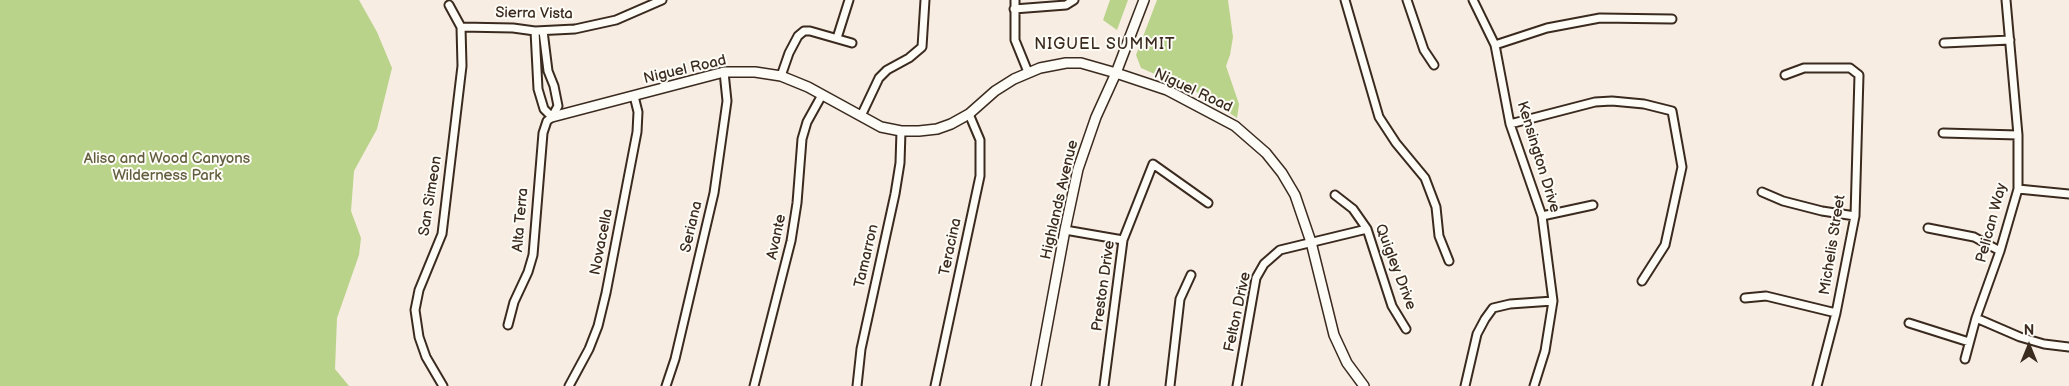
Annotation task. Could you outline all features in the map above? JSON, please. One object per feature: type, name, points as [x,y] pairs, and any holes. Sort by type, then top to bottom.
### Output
[{"type":"main road","name":"Highlands Avenue","points":[[1036,386],[1078,169],[1096,117],[1116,73],[1144,0]]},
{"type":"main road","name":"Niguel Road","points":[[552,118],[724,72],[755,72],[781,76],[808,87],[881,127],[901,131],[937,129],[968,114],[995,91],[1014,78],[1028,72],[1066,63],[1081,63],[1116,73],[1167,90],[1235,126],[1266,153],[1282,173],[1295,195],[1311,242],[1334,334],[1347,363],[1364,386]]},
{"type":"street","name":"Sierra Vista","points":[[461,27],[513,28],[535,31],[575,30],[616,20],[662,0]]},
{"type":"street","points":[[837,38],[849,0]]},
{"type":"street","points":[[861,116],[879,78],[887,70],[909,58],[922,47],[925,0]]},
{"type":"street","points":[[1015,0],[1015,40],[1028,72]]},
{"type":"street","points":[[1014,9],[1066,5],[1073,0]]},
{"type":"street","points":[[1345,0],[1379,117],[1396,143],[1425,178],[1436,207],[1439,236],[1449,262]]},
{"type":"street","points":[[1407,0],[1424,50],[1434,65]]},
{"type":"street","name":"Kensington Drive","points":[[1473,0],[1495,45],[1510,124],[1542,216],[1553,301],[1545,351],[1534,386]]},
{"type":"street","name":"Pelican Way","points":[[1965,359],[1976,318],[2000,251],[2018,189],[2018,135],[2006,0]]},
{"type":"street","name":"San Simeon","points":[[442,386],[426,357],[416,325],[415,310],[420,290],[442,234],[462,66],[461,27],[449,5]]},
{"type":"street","points":[[1495,45],[1547,28],[1600,18],[1672,18]]},
{"type":"street","points":[[535,31],[538,89],[544,109],[552,118]]},
{"type":"street","name":"Alta Terra","points":[[508,325],[514,302],[528,272],[533,255],[543,133],[547,122],[552,118],[558,106],[554,86],[548,71],[543,31]]},
{"type":"street","points":[[781,76],[798,36],[804,31],[852,43]]},
{"type":"street","points":[[1944,43],[2010,40]]},
{"type":"street","name":"Michelis Street","points":[[1785,75],[1804,68],[1850,68],[1859,75],[1855,216],[1836,313],[1816,386]]},
{"type":"street","name":"Seriana","points":[[666,386],[675,358],[714,193],[727,102],[724,72]]},
{"type":"street","name":"Avante","points":[[754,386],[791,241],[798,203],[802,139],[807,122],[822,95]]},
{"type":"street","name":"Novacella","points":[[569,386],[598,326],[606,293],[637,132],[638,112],[634,96]]},
{"type":"street","points":[[1510,124],[1595,102],[1612,101],[1644,104],[1672,111],[1682,167],[1665,245],[1642,281]]},
{"type":"street","name":"Teracina","points":[[935,386],[980,176],[980,140],[968,114]]},
{"type":"street","name":"Tamarron","points":[[858,386],[861,349],[897,185],[901,131]]},
{"type":"street","points":[[1943,133],[2018,135]]},
{"type":"street","name":"Preston Drive","points":[[1104,386],[1123,240],[1153,164],[1208,203]]},
{"type":"street","points":[[2018,189],[2069,194]]},
{"type":"street","points":[[1762,192],[1783,201],[1814,209],[1855,216]]},
{"type":"street","name":"Quigley Drive","points":[[1335,195],[1353,209],[1367,229],[1392,306],[1406,329]]},
{"type":"street","points":[[1542,216],[1593,205]]},
{"type":"street","points":[[1928,228],[1974,237],[2000,251]]},
{"type":"street","name":"Felton Drive","points":[[1237,386],[1256,278],[1264,264],[1280,250],[1367,229]]},
{"type":"street","points":[[1065,230],[1123,240]]},
{"type":"street","points":[[1170,386],[1180,299],[1191,274]]},
{"type":"street","points":[[1745,298],[1766,296],[1836,313]]},
{"type":"street","points":[[1465,386],[1477,334],[1485,318],[1494,308],[1510,304],[1553,301]]},
{"type":"street","points":[[1976,318],[2020,337],[2044,344],[2069,347]]},
{"type":"street","points":[[1909,323],[1969,342]]},
{"type":"green space","name":"Aliso and Wood Canyons Wilderness Park","points":[[0,0],[359,0],[377,32],[392,68],[377,129],[354,171],[351,211],[361,238],[359,255],[337,318],[335,369],[349,386],[0,386]]},
{"type":"green space","points":[[1110,0],[1128,0],[1117,30],[1103,20]]},
{"type":"green space","points":[[1157,0],[1228,0],[1233,37],[1226,66],[1239,104],[1237,118],[1203,95],[1141,68],[1136,55]]},
{"type":"district","name":"NIGUEL SUMMIT","points":[[1105,45]]}]
